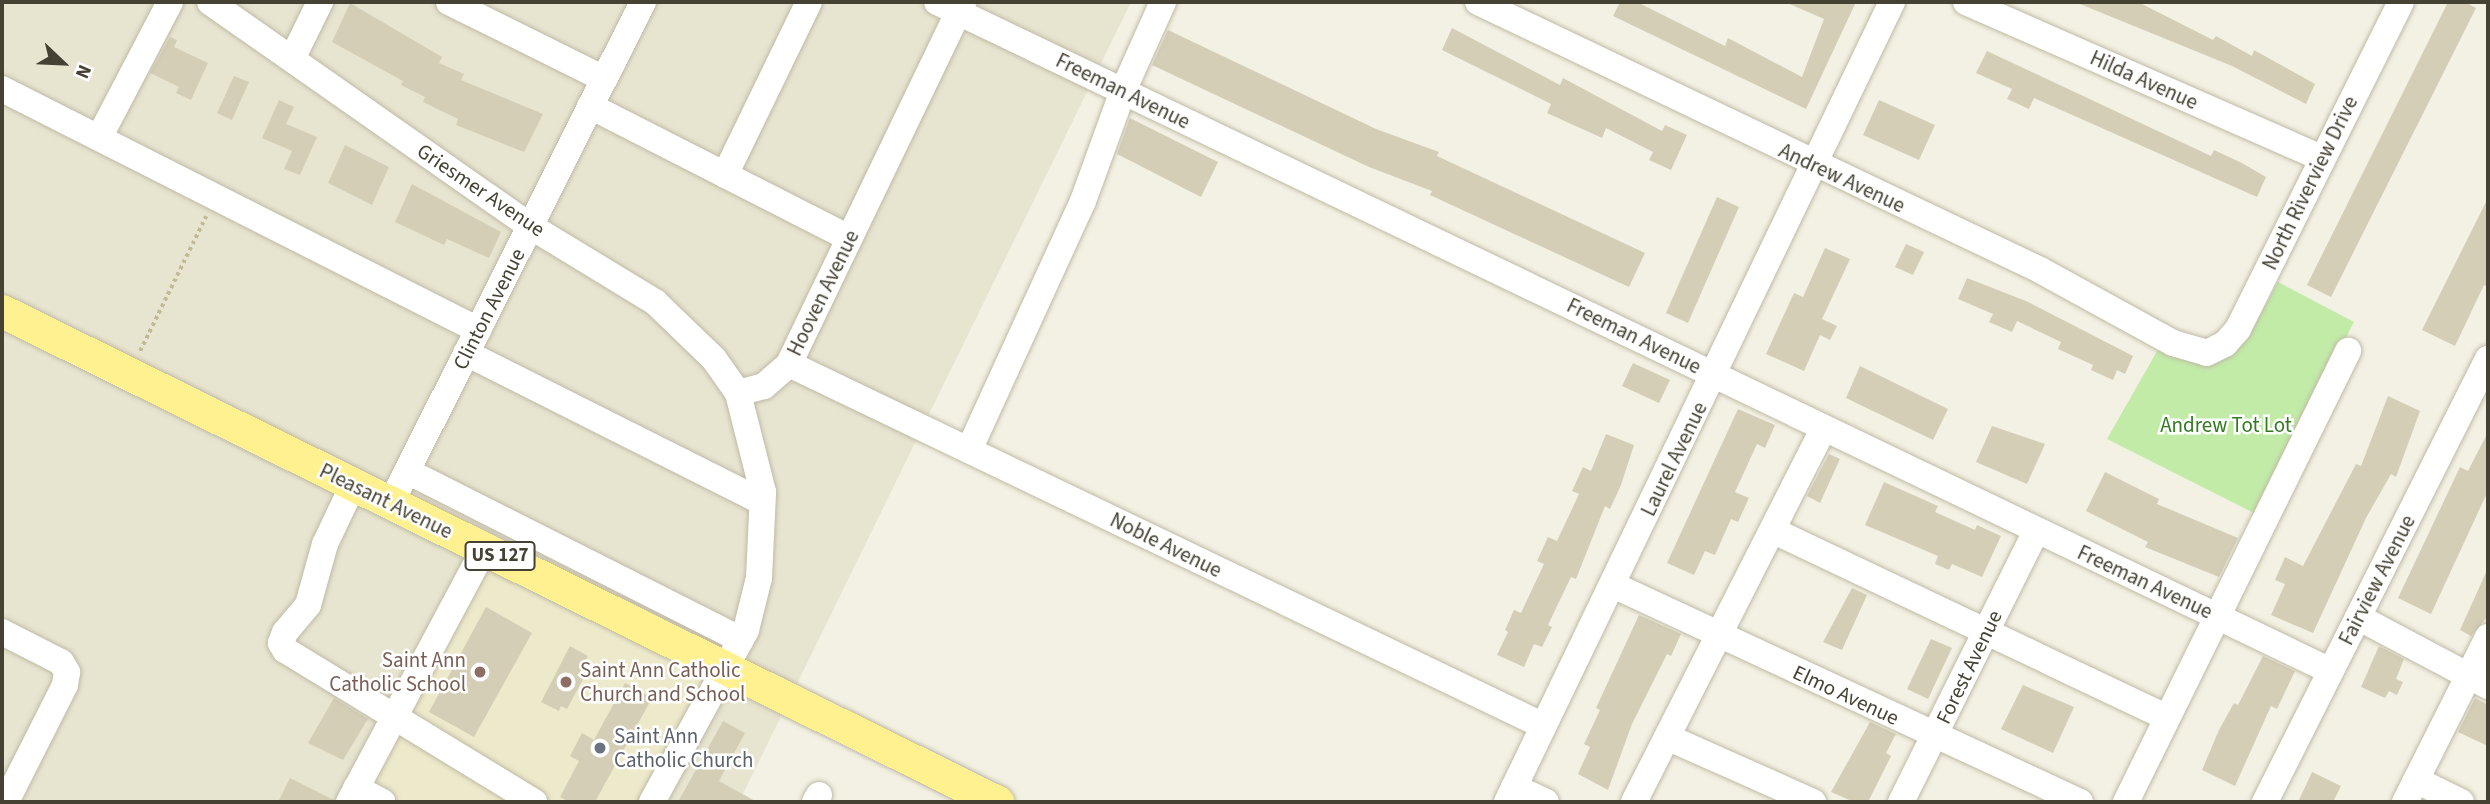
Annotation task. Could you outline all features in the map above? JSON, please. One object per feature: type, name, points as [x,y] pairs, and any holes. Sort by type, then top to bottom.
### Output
[{"type":"main road","name":"Pleasant Avenue","points":[[2,311],[484,548],[960,794],[997,802]]},
{"type":"street","points":[[100,136],[170,2]]},
{"type":"street","name":"Griesmer Avenue","points":[[209,2],[530,226],[655,302],[714,359],[738,393]]},
{"type":"street","points":[[292,59],[320,2]]},
{"type":"street","points":[[449,2],[483,9],[604,79]]},
{"type":"street","name":"Clinton Avenue","points":[[391,503],[643,2]]},
{"type":"street","points":[[725,175],[809,2]]},
{"type":"street","points":[[969,450],[1083,201],[1123,91],[1163,2]]},
{"type":"street","name":"Andrew Avenue","points":[[1478,2],[1814,165],[2040,270],[2173,343],[2207,353]]},
{"type":"street","name":"Laurel Avenue","points":[[1510,795],[1892,2]]},
{"type":"street","name":"Hilda Avenue","points":[[1966,2],[2322,158]]},
{"type":"street","name":"North Riverview Drive","points":[[2207,353],[2225,344],[2238,329],[2401,2]]},
{"type":"street","name":"Freeman Avenue","points":[[953,5],[1123,91],[2331,671]]},
{"type":"street","name":"Hooven Avenue","points":[[738,393],[764,386],[789,364],[849,238],[953,5]]},
{"type":"street","points":[[2,89],[100,136],[478,330]]},
{"type":"street","points":[[590,106],[849,238]]},
{"type":"street","points":[[2126,802],[2348,351]]},
{"type":"street","points":[[466,353],[762,502]]},
{"type":"street","name":"Fairview Avenue","points":[[2265,802],[2358,617],[2478,405],[2488,359]]},
{"type":"street","name":"Noble Avenue","points":[[789,364],[1544,726]]},
{"type":"street","points":[[652,802],[741,640],[759,578],[762,502],[738,393]]},
{"type":"street","points":[[1634,802],[1824,428]]},
{"type":"street","points":[[407,471],[741,640]]},
{"type":"street","points":[[353,485],[325,544],[308,605],[281,643],[301,662],[395,715],[534,802]]},
{"type":"street","points":[[1774,531],[2167,718]]},
{"type":"street","name":"Forest Avenue","points":[[1902,802],[2036,531]]},
{"type":"street","points":[[382,802],[352,795],[484,548]]},
{"type":"street","name":"Elmo Avenue","points":[[1613,585],[1935,737],[2080,802]]},
{"type":"street","points":[[2358,617],[2478,681]]},
{"type":"street","points":[[2,632],[61,662],[67,672],[65,685],[7,799]]},
{"type":"street","points":[[2461,802],[2410,791],[2478,681],[2488,637]]},
{"type":"street","points":[[1667,737],[1813,802]]},
{"type":"street","points":[[1510,795],[1546,802]]},
{"type":"path","points":[[139,351],[216,196]]},
{"type":"shaded area","points":[[2,2],[1131,2],[739,802],[2,802]]},
{"type":"shaded area","name":"Saint Ann Catholic Church and School","points":[[484,549],[726,671],[652,802],[382,802],[356,788]]},
{"type":"green space","name":"Andrew Tot Lot","points":[[2278,282],[2354,322],[2254,513],[2107,439],[2160,346],[2228,352],[2247,340]]},
{"type":"building","points":[[1620,2],[1637,2],[1725,46],[1728,38],[1802,77],[1824,19],[1785,2],[1856,2],[1806,109],[1613,16]]},
{"type":"building","points":[[2075,2],[2138,2],[2213,40],[2216,36],[2252,56],[2254,50],[2315,84],[2306,104],[2232,66]]},
{"type":"building","points":[[2448,2],[2465,2],[2476,8],[2331,297],[2307,285]]},
{"type":"building","points":[[350,3],[442,57],[439,63],[464,74],[461,80],[543,114],[524,152],[456,125],[458,119],[423,102],[425,97],[401,85],[403,81],[332,42]]},
{"type":"building","points":[[1452,28],[1560,85],[1563,78],[1662,131],[1665,125],[1687,135],[1671,170],[1649,160],[1653,152],[1606,128],[1602,138],[1547,113],[1551,104],[1442,50]]},
{"type":"building","points":[[1168,30],[1376,129],[1439,152],[1437,156],[1645,253],[1629,287],[1430,195],[1432,191],[1369,167],[1152,65]]},
{"type":"building","points":[[170,37],[177,40],[174,47],[208,63],[191,100],[176,93],[179,87],[150,73]]},
{"type":"building","points":[[1987,51],[2211,156],[2214,150],[2242,163],[2266,177],[2257,197],[2034,98],[2029,109],[2007,99],[2012,89],[1976,73]]},
{"type":"building","points":[[234,76],[249,82],[232,120],[217,113]]},
{"type":"building","points":[[279,100],[294,107],[286,124],[317,137],[300,175],[284,169],[292,151],[262,138]]},
{"type":"building","points":[[1879,100],[1935,125],[1919,160],[1863,135]]},
{"type":"building","points":[[1130,118],[1218,162],[1201,197],[1117,154]]},
{"type":"building","points":[[345,145],[389,167],[372,205],[328,183]]},
{"type":"building","points":[[412,184],[501,232],[489,258],[447,239],[444,245],[395,222]]},
{"type":"building","points":[[1717,197],[1739,207],[1688,323],[1666,313]]},
{"type":"building","points":[[2488,198],[2488,287],[2484,285],[2455,346],[2422,330]]},
{"type":"building","points":[[1906,244],[1924,252],[1913,275],[1895,267]]},
{"type":"building","points":[[1825,248],[1850,259],[1822,319],[1837,326],[1830,340],[1820,335],[1804,371],[1766,354],[1794,293],[1803,297]]},
{"type":"building","points":[[1967,278],[2026,301],[2133,356],[2125,374],[2117,370],[2113,380],[2091,370],[2093,365],[2058,349],[2061,342],[2017,321],[2012,332],[1989,322],[1993,314],[1958,299]]},
{"type":"building","points":[[1633,363],[1670,380],[1659,403],[1622,386]]},
{"type":"building","points":[[1860,366],[1948,409],[1933,440],[1846,398]]},
{"type":"building","points":[[2388,396],[2420,411],[2396,477],[2391,474],[2366,518],[2313,633],[2271,615],[2285,584],[2275,580],[2285,557],[2303,566],[2356,464],[2361,466]]},
{"type":"building","points":[[1738,409],[1775,425],[1765,448],[1757,444],[1735,492],[1749,498],[1738,522],[1731,519],[1715,555],[1705,551],[1694,575],[1667,563]]},
{"type":"building","points":[[1992,426],[2045,444],[2027,484],[1976,462]]},
{"type":"building","points":[[2488,432],[2488,491],[2431,614],[2398,598],[2460,467],[2468,471]]},
{"type":"building","points":[[1606,434],[1634,445],[1621,485],[1610,509],[1605,506],[1576,579],[1571,577],[1548,625],[1552,627],[1542,647],[1534,644],[1524,667],[1497,655],[1508,632],[1505,630],[1514,610],[1521,613],[1544,564],[1537,561],[1548,537],[1557,541],[1579,494],[1572,491],[1583,467],[1591,471]]},
{"type":"building","points":[[1829,454],[1840,459],[1820,503],[1807,496]]},
{"type":"building","points":[[2105,472],[2159,499],[2157,504],[2238,538],[2219,577],[2145,547],[2148,542],[2086,511]]},
{"type":"building","points":[[1884,482],[1938,506],[1935,512],[1975,530],[1977,525],[2001,536],[1982,577],[1952,564],[1949,570],[1935,564],[1938,556],[1865,525]]},
{"type":"building","points":[[2488,568],[2488,616],[2471,636],[2460,630]]},
{"type":"building","points":[[1852,588],[1867,595],[1842,650],[1823,642]]},
{"type":"building","name":"Saint Ann Catholic School","points":[[486,607],[532,633],[474,737],[429,712]]},
{"type":"building","points":[[1639,615],[1681,634],[1671,656],[1667,654],[1632,724],[1608,790],[1578,774],[1590,747],[1584,744],[1600,710],[1596,708]]},
{"type":"building","points":[[1931,639],[1952,648],[1928,699],[1907,689]]},
{"type":"building","points":[[570,646],[588,656],[584,663],[590,666],[567,709],[561,706],[559,711],[541,702]]},
{"type":"building","points":[[2379,646],[2404,659],[2396,679],[2403,682],[2397,695],[2389,691],[2385,698],[2361,687]]},
{"type":"building","points":[[2263,656],[2295,671],[2277,709],[2271,706],[2235,786],[2202,770],[2219,730],[2234,703],[2238,705]]},
{"type":"building","name":"Saint Ann Catholic Church","points":[[625,683],[652,698],[595,802],[569,802],[560,797],[579,761],[570,756],[582,733],[594,740]]},
{"type":"building","points":[[2023,685],[2074,707],[2053,753],[2001,729]]},
{"type":"building","points":[[334,698],[368,719],[343,760],[308,743]]},
{"type":"building","points":[[2475,698],[2488,705],[2488,746],[2458,732]]},
{"type":"building","points":[[723,721],[745,733],[719,781],[757,802],[678,802]]},
{"type":"building","points":[[1870,722],[1896,734],[1886,753],[1891,756],[1868,802],[1854,802],[1831,792]]},
{"type":"building","points":[[2312,772],[2341,786],[2333,802],[2298,802]]},
{"type":"building","points":[[290,778],[334,800],[333,802],[278,802]]},
{"type":"place","name":"Saint Ann Catholic School","points":[[480,672]]},
{"type":"place","name":"Saint Ann Catholic Church and School","points":[[566,682]]},
{"type":"place","name":"Saint Ann Catholic Church","points":[[600,748]]}]
